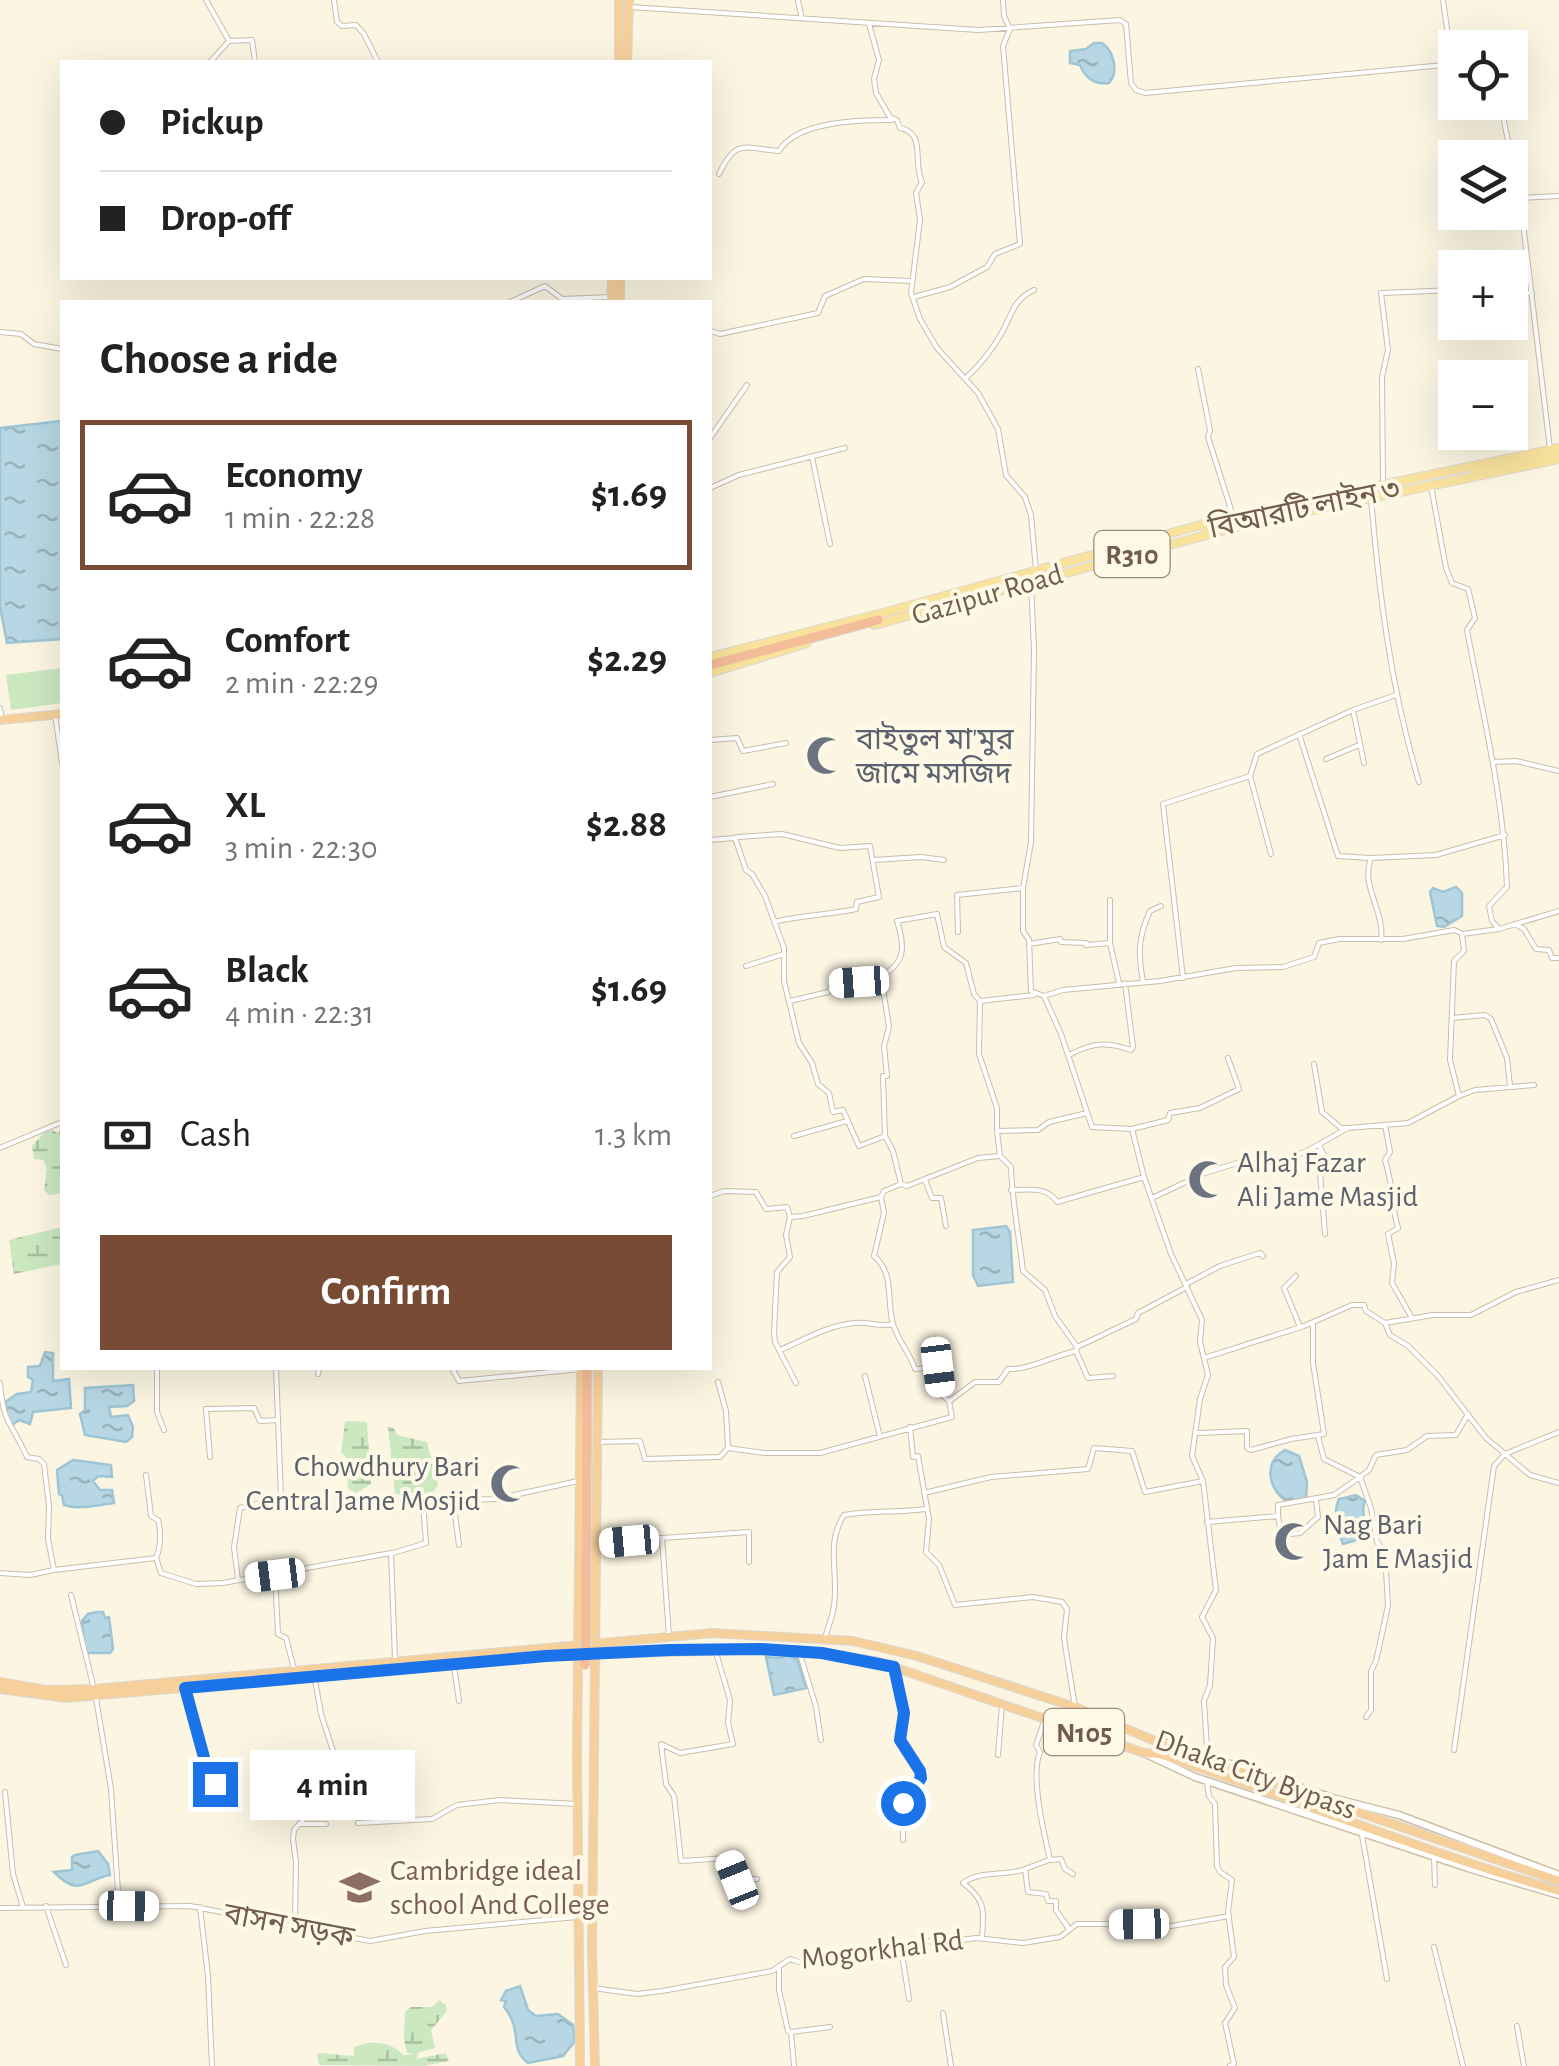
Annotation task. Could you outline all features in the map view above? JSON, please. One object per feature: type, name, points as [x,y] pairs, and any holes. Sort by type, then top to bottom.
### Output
[{"type":"highway","points":[[619,0],[619,60]]},
{"type":"highway","points":[[627,60],[630,4]]},
{"type":"highway","name":"বিআরটি লাইন ৩","points":[[712,661],[877,618]]},
{"type":"highway","points":[[1,720],[59,715]]},
{"type":"highway","points":[[583,1370],[595,2066]]},
{"type":"highway","points":[[580,2066],[578,1804],[586,1647],[583,1370]]},
{"type":"highway","points":[[585,1665],[596,1544],[598,1370]]},
{"type":"highway","name":"Dhaka City Bypass","points":[[0,1685],[95,1692],[713,1633],[825,1638],[898,1652],[1075,1707],[1169,1747],[1559,1878]]},
{"type":"highway","points":[[95,1692],[454,1666],[586,1647]]},
{"type":"highway","name":"Dhaka City Bypass","points":[[586,1647],[799,1651],[894,1667],[1144,1753],[1160,1754],[1559,1893]]},
{"type":"main road","name":"Gazipur Road","points":[[712,660],[877,618],[1233,516],[1557,452]]},
{"type":"main road","name":"Gazipur Road","points":[[712,672],[1251,522],[1432,486],[1557,452]]},
{"type":"main road","name":"বিআরটি লাইন ৩","points":[[877,618],[1200,530],[1557,452]]},
{"type":"main road","points":[[1144,1753],[1207,1781],[1434,1857],[1559,1893]]},
{"type":"street","points":[[206,0],[229,40]]},
{"type":"street","points":[[334,0],[337,22],[342,26],[356,25],[377,60]]},
{"type":"street","points":[[798,0],[801,16]]},
{"type":"street","points":[[912,297],[950,287],[986,267],[995,254],[1020,244],[1004,46],[1010,29],[1004,16],[1004,0]]},
{"type":"street","points":[[1444,0],[1449,30]]},
{"type":"street","points":[[630,4],[978,30],[1120,20],[1126,24],[1131,83],[1144,92],[1438,65]]},
{"type":"street","points":[[869,24],[879,60],[874,79],[876,93],[900,128],[916,135],[916,170],[922,182],[916,193],[920,220],[912,297],[936,348],[966,379],[998,429],[1006,475],[1027,503],[1036,570]]},
{"type":"street","points":[[212,60],[229,40],[252,40],[256,60]]},
{"type":"street","points":[[719,174],[730,152],[739,147],[779,151],[784,140],[799,132],[830,124],[897,120]]},
{"type":"street","points":[[1528,198],[1559,196]]},
{"type":"street","points":[[1524,230],[1557,452]]},
{"type":"street","points":[[712,332],[720,334],[818,313],[825,296],[864,279],[911,281]]},
{"type":"street","points":[[514,300],[541,286],[550,287],[562,299],[611,300]]},
{"type":"street","points":[[966,379],[984,363],[1013,306],[1034,290]]},
{"type":"street","points":[[1383,486],[1382,377],[1388,350],[1381,294],[1438,291]]},
{"type":"street","points":[[1528,293],[1532,293]]},
{"type":"street","points":[[0,332],[21,334],[34,344],[60,350]]},
{"type":"street","points":[[1198,369],[1210,425],[1208,436],[1233,516]]},
{"type":"street","points":[[712,435],[747,385]]},
{"type":"street","points":[[712,487],[739,474],[845,448]]},
{"type":"street","points":[[812,457],[830,544]]},
{"type":"street","points":[[1432,486],[1446,568],[1452,583],[1468,589],[1474,618],[1467,630],[1505,835],[1506,887],[1489,906],[1492,921],[1499,929]]},
{"type":"street","points":[[1372,498],[1376,570],[1396,695],[1419,782]]},
{"type":"street","points":[[1031,582],[1032,842],[1023,888],[1023,931],[1030,944],[1034,995]]},
{"type":"street","points":[[1271,854],[1250,776],[1258,753],[1396,695]]},
{"type":"street","points":[[0,708],[1,720]]},
{"type":"street","points":[[1353,710],[1364,763]]},
{"type":"street","points":[[1299,734],[1338,856],[1436,856],[1505,835]]},
{"type":"street","points":[[712,740],[737,738],[743,751],[786,743]]},
{"type":"street","points":[[1326,759],[1359,745]]},
{"type":"street","points":[[1494,762],[1516,761],[1559,771]]},
{"type":"street","points":[[1183,978],[1163,804],[1250,776]]},
{"type":"street","points":[[712,797],[773,784]]},
{"type":"street","points":[[712,840],[782,834],[840,848],[870,846],[879,897],[857,902],[856,909],[809,913],[774,922]]},
{"type":"street","points":[[736,838],[746,870],[761,887],[774,922],[784,954],[784,981],[799,1043],[818,1084],[829,1093],[833,1112],[843,1110],[858,1146],[885,1136]]},
{"type":"street","points":[[1371,858],[1369,884],[1382,918],[1381,940]]},
{"type":"street","points":[[874,860],[944,860]]},
{"type":"street","points":[[958,932],[958,895],[1023,888]]},
{"type":"street","points":[[1069,1055],[1092,1044],[1130,1050],[1133,1047],[1110,943],[1110,900]]},
{"type":"street","points":[[1143,982],[1137,949],[1139,936],[1150,911],[1161,906]]},
{"type":"street","points":[[980,1001],[1293,964],[1314,957],[1316,947],[1333,939],[1422,938],[1454,930],[1462,934],[1499,929],[1559,911]]},
{"type":"street","points":[[789,1001],[828,992],[834,984],[862,982],[894,970],[901,958],[896,921],[937,914],[944,947],[966,963],[974,994],[980,1001],[980,1062],[997,1108],[1000,1156],[1010,1166],[1012,1207],[1018,1218],[1023,1271],[1044,1290],[1088,1378],[1113,1376]]},
{"type":"street","points":[[1516,924],[1524,929],[1536,949],[1549,950],[1552,958],[1559,958]]},
{"type":"street","points":[[1458,1096],[1450,1065],[1453,963],[1464,951],[1462,934]]},
{"type":"street","points":[[1030,944],[1060,939],[1086,945],[1110,943]]},
{"type":"street","points":[[746,966],[784,954]]},
{"type":"street","points":[[881,976],[889,1027],[884,1046],[887,1076],[882,1092],[885,1136],[898,1166],[900,1184]]},
{"type":"street","points":[[1044,996],[1069,1055],[1092,1127],[1132,1129],[1168,1120],[1170,1113],[1200,1108],[1239,1089],[1228,1058]]},
{"type":"street","points":[[1452,1018],[1491,1019],[1507,1058],[1510,1086]]},
{"type":"street","points":[[1314,1064],[1322,1112],[1342,1128],[1408,1123],[1475,1090],[1534,1085]]},
{"type":"street","points":[[998,1132],[1038,1130],[1049,1122],[1087,1113]]},
{"type":"street","points":[[794,1136],[847,1121]]},
{"type":"street","points":[[0,1148],[60,1123]]},
{"type":"street","points":[[1386,1124],[1390,1152],[1385,1160],[1394,1187],[1389,1205],[1398,1228],[1388,1234],[1394,1263],[1392,1283],[1412,1318]]},
{"type":"street","points":[[1152,1198],[1204,1173],[1250,1159],[1266,1166],[1319,1145],[1348,1128]]},
{"type":"street","points":[[1132,1129],[1171,1254],[1202,1320],[1200,1342],[1208,1375],[1200,1399],[1192,1456],[1203,1481],[1216,1590],[1202,1617],[1212,1638],[1210,1686],[1204,1700],[1207,1748]]},
{"type":"street","points":[[1319,1145],[1326,1159],[1320,1172],[1325,1234]]},
{"type":"street","points":[[949,1400],[942,1395],[938,1367],[915,1369],[893,1324],[890,1282],[883,1264],[874,1256],[884,1212],[881,1197],[884,1191],[900,1184],[908,1186],[978,1158],[1000,1156]]},
{"type":"street","points":[[1012,1190],[1044,1190],[1057,1202],[1144,1177]]},
{"type":"street","points":[[925,1180],[932,1198],[941,1198],[946,1226]]},
{"type":"street","points":[[712,1195],[724,1191],[756,1192],[766,1210],[787,1207],[790,1257],[778,1272],[774,1331],[796,1383]]},
{"type":"street","points":[[790,1217],[881,1197]]},
{"type":"street","points":[[949,1400],[975,1382],[1000,1382],[1008,1369],[1022,1370],[1076,1349],[1136,1319],[1138,1313],[1220,1266],[1260,1253],[1264,1256]]},
{"type":"street","points":[[1296,1276],[1284,1288],[1300,1327]]},
{"type":"street","points":[[1385,1323],[1472,1314],[1516,1292],[1559,1280]]},
{"type":"street","points":[[1204,1358],[1364,1304],[1366,1311],[1385,1323],[1390,1335],[1408,1346],[1438,1376],[1486,1438],[1530,1475],[1559,1482]]},
{"type":"street","points":[[780,1350],[842,1324],[862,1322],[878,1328],[893,1324]]},
{"type":"street","points":[[1196,1432],[1247,1431],[1247,1448],[1251,1450],[1291,1438],[1318,1436],[1324,1431],[1314,1363],[1313,1322]]},
{"type":"street","points":[[157,1370],[158,1412],[164,1430]]},
{"type":"street","points":[[238,1580],[234,1547],[240,1508],[281,1498],[276,1370]]},
{"type":"street","points":[[453,1370],[459,1382],[565,1370]]},
{"type":"street","points":[[865,1376],[880,1437]]},
{"type":"street","points":[[597,1442],[640,1441],[645,1459],[720,1456],[728,1448],[726,1411],[718,1382]]},
{"type":"street","points":[[0,1383],[7,1425],[27,1457],[44,1464],[48,1539],[54,1570]]},
{"type":"street","points":[[728,1448],[764,1453],[820,1452],[950,1418],[949,1400]]},
{"type":"street","points":[[210,1457],[206,1409],[254,1408],[260,1421],[278,1420]]},
{"type":"street","points":[[1316,1500],[1318,1517],[1300,1533],[1282,1534],[1278,1505],[1334,1495],[1369,1470],[1376,1455],[1407,1450],[1427,1436],[1456,1434],[1468,1414]]},
{"type":"street","points":[[910,1427],[913,1457],[918,1456],[924,1493],[926,1552],[939,1564],[954,1604],[1033,1596],[1062,1602],[1068,1608],[1064,1638],[1075,1707]]},
{"type":"street","points":[[1454,1750],[1494,1466],[1505,1454],[1559,1432]]},
{"type":"street","points":[[1318,1436],[1324,1459],[1360,1477],[1377,1542],[1385,1552],[1388,1606],[1371,1671],[1371,1710],[1366,1717]]},
{"type":"street","points":[[924,1493],[990,1478],[1088,1469],[1094,1448],[1132,1451],[1145,1492],[1203,1481]]},
{"type":"street","points":[[146,1474],[151,1516],[159,1526],[160,1549],[156,1558],[161,1574],[196,1584],[275,1575],[426,1544],[423,1501],[496,1499],[582,1478]]},
{"type":"street","points":[[453,1499],[459,1545]]},
{"type":"street","points":[[825,1638],[834,1606],[834,1538],[840,1519],[879,1509],[926,1509]]},
{"type":"street","points":[[1207,1522],[1278,1516]]},
{"type":"street","points":[[596,1544],[749,1532],[749,1562]]},
{"type":"street","points":[[662,1538],[669,1637]]},
{"type":"street","points":[[391,1553],[395,1662]]},
{"type":"street","points":[[0,1573],[30,1575],[156,1558]]},
{"type":"street","points":[[275,1575],[278,1634],[286,1638],[294,1671]]},
{"type":"street","points":[[70,1595],[95,1692],[110,1789],[119,1906]]},
{"type":"street","points":[[715,1650],[730,1700],[728,1723],[733,1744],[680,1753],[662,1744],[664,1774],[674,1796],[682,1861],[728,1858],[737,1880],[756,1878]]},
{"type":"street","points":[[799,1651],[816,1707],[821,1740]]},
{"type":"street","points":[[454,1666],[459,1701]]},
{"type":"street","points":[[894,1667],[904,1713],[900,1740],[921,1778],[903,1803],[903,1840]]},
{"type":"street","points":[[295,1925],[293,1840],[294,1830],[302,1820],[299,1789],[336,1760],[320,1714],[314,1676]]},
{"type":"street","points":[[185,1688],[208,1772],[215,1784]]},
{"type":"street","points":[[998,1754],[1002,1705]]},
{"type":"street","points":[[1045,1719],[1036,1745],[1040,1752],[1035,1769],[1050,1860]]},
{"type":"street","points":[[1207,1781],[1209,1796],[1216,1804],[1218,1866],[1232,1880],[1229,1916],[1234,1956],[1225,1968],[1226,1985],[1235,2008],[1224,2022],[1234,2064],[1230,2066]]},
{"type":"street","points":[[5,1792],[13,1874],[23,1907]]},
{"type":"street","points":[[358,1823],[432,1819],[457,1805],[500,1800],[578,1804]]},
{"type":"street","points":[[299,1824],[326,1824]]},
{"type":"street","points":[[1362,1831],[1362,1849],[1372,1882],[1388,1979]]},
{"type":"street","points":[[1434,1857],[1435,1885]]},
{"type":"street","points":[[982,1939],[985,1905],[963,1883],[974,1875],[1014,1873],[1062,1859],[1065,1869],[1073,1874]]},
{"type":"street","points":[[1025,1869],[1028,1892],[1041,1891],[1048,1901],[1056,1901],[1056,1910],[1069,1929]]},
{"type":"street","points":[[46,1906],[66,1966]]},
{"type":"street","points":[[200,1907],[212,2066]]},
{"type":"street","name":"বাসন সড়ক","points":[[0,1908],[200,1907],[370,1941],[425,1931],[577,1917]]},
{"type":"street","name":"Mogorkhal Rd","points":[[593,1988],[650,1993],[747,1976],[779,1968],[790,1959],[806,1964],[834,1962],[888,1953],[920,1941],[982,1939],[1023,1943],[1060,1937],[1078,1924],[1093,1922],[1139,1924],[1154,1929],[1229,1916]]},
{"type":"street","points":[[901,1947],[909,1999]]},
{"type":"street","points":[[1434,1947],[1463,2066]]},
{"type":"street","points":[[779,1968],[788,2031],[830,2027]]},
{"type":"street","points":[[943,2013],[951,2066]]},
{"type":"street","points":[[1517,2026],[1524,2066]]},
{"type":"street","points":[[792,2032],[794,2066]]},
{"type":"green space","points":[[60,668],[60,703],[11,710],[6,675]]},
{"type":"green space","points":[[53,1130],[58,1134],[60,1130],[60,1193],[49,1195],[44,1190],[47,1169],[43,1160],[34,1159],[32,1146],[45,1132]]},
{"type":"green space","points":[[60,1227],[60,1264],[14,1274],[9,1240]]},
{"type":"green space","points":[[345,1421],[367,1422],[371,1484],[356,1493],[348,1488],[346,1456],[341,1453]]},
{"type":"green space","points":[[388,1427],[393,1427],[397,1435],[427,1442],[438,1485],[433,1492],[405,1497],[395,1493]]},
{"type":"green space","points":[[439,2000],[447,2011],[431,2030],[435,2048],[419,2052],[416,2059],[446,2053],[449,2061],[424,2066],[319,2065],[317,2053],[354,2056],[354,2047],[367,2044],[387,2044],[403,2055],[415,2054],[407,2053],[405,2012],[411,2007],[432,2007]]},
{"type":"water","points":[[1102,43],[1112,56],[1114,73],[1109,83],[1095,82],[1080,65],[1070,63],[1070,51],[1086,49]]},
{"type":"water","points":[[60,421],[60,639],[7,643],[0,607],[0,428]]},
{"type":"water","points":[[1456,887],[1462,893],[1462,916],[1444,927],[1437,926],[1430,892],[1433,888],[1443,892]]},
{"type":"water","points":[[1006,1226],[1010,1232],[1013,1282],[978,1286],[973,1275],[973,1230]]},
{"type":"water","points":[[45,1352],[53,1353],[53,1381],[69,1379],[71,1408],[33,1412],[30,1424],[19,1420],[12,1425],[7,1419],[5,1402],[17,1394],[31,1392],[33,1380],[28,1377],[28,1367],[40,1366]]},
{"type":"water","points":[[133,1385],[134,1401],[127,1406],[109,1407],[111,1417],[128,1415],[132,1437],[126,1442],[85,1435],[80,1414],[85,1410],[85,1388]]},
{"type":"water","points":[[1285,1450],[1299,1456],[1307,1482],[1306,1499],[1286,1501],[1272,1482],[1273,1461]]},
{"type":"water","points":[[73,1460],[111,1465],[112,1477],[98,1476],[93,1481],[100,1490],[112,1490],[114,1503],[64,1505],[57,1470]]},
{"type":"water","points":[[1356,1495],[1365,1501],[1364,1538],[1343,1544],[1336,1522],[1337,1504],[1339,1499]]},
{"type":"water","points":[[97,1612],[109,1617],[113,1649],[110,1653],[88,1653],[84,1647],[82,1621]]},
{"type":"water","points":[[786,1655],[797,1659],[806,1688],[774,1695],[766,1657]]},
{"type":"water","points":[[98,1851],[108,1864],[110,1875],[76,1886],[54,1872],[72,1870],[75,1855]]},
{"type":"water","points":[[520,1986],[528,2010],[536,2016],[558,2014],[573,2025],[575,2041],[563,2056],[528,2063],[522,2057],[504,2007],[506,2001],[501,2000],[506,1991]]},
{"type":"place","name":"বাইতুল মা'মুর জামে মসজিদ","points":[[826,756]]},
{"type":"place","name":"Alhaj Fazar Ali Jame Masjid","points":[[1207,1179]]},
{"type":"place","name":"Chowdhury Bari Central Jame Mosjid","points":[[510,1483]]},
{"type":"place","name":"Nag Bari Jam E Masjid","points":[[1293,1541]]},
{"type":"place","name":"Cambridge ideal school And College","points":[[360,1887]]},
{"type":"route","points":[[215,1784],[208,1772],[185,1688],[546,1656],[760,1649],[822,1653],[894,1667],[904,1713],[900,1740],[921,1778],[903,1803]]}]
